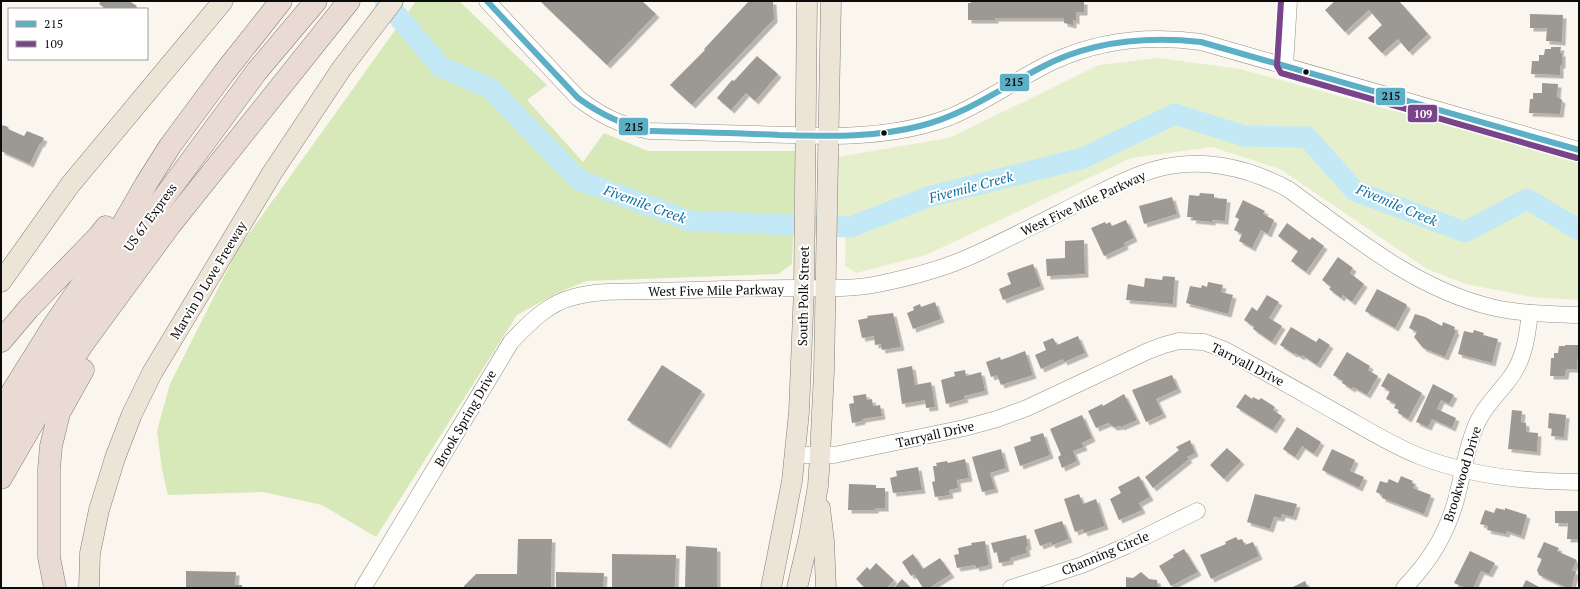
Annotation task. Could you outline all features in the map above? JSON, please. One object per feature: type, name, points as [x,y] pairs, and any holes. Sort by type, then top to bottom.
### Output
[{"type":"highway","points":[[1,410],[52,328],[118,231],[170,146],[215,85],[282,1]]},
{"type":"highway","name":"US 67 Express","points":[[1,444],[68,333],[136,236],[257,71],[316,1]]},
{"type":"highway","points":[[1,478],[39,412],[82,345],[170,225],[347,4]]},
{"type":"highway","points":[[1,341],[29,308],[98,237],[136,183],[170,146]]},
{"type":"highway","points":[[55,588],[49,557],[49,469],[51,446],[59,413],[71,390],[170,225]]},
{"type":"main road","points":[[1,282],[70,185],[223,1]]},
{"type":"main road","name":"Marvin D Love Freeway","points":[[89,588],[90,553],[99,510],[115,458],[132,414],[146,387],[272,173],[342,68],[369,30],[393,1]]},
{"type":"main road","name":"South Polk Street","points":[[771,588],[784,529],[796,455],[804,288],[807,1]]},
{"type":"main road","name":"South Polk Street","points":[[797,588],[809,537],[818,486],[820,456],[827,260],[831,1]]},
{"type":"main road","points":[[818,486],[824,540],[826,588]]},
{"type":"street","points":[[487,1],[578,98],[595,111],[612,121],[628,127],[649,131],[805,136],[848,136],[888,132],[929,124],[968,108],[1064,57],[1102,45],[1129,40],[1177,38],[1202,42],[1579,150]]},
{"type":"street","points":[[1285,66],[1289,1]]},
{"type":"street","name":"West Five Mile Parkway","points":[[604,292],[804,288],[826,289],[875,285],[915,276],[947,266],[978,253],[1128,179],[1154,169],[1197,164],[1237,168],[1270,179],[1288,189],[1392,264],[1443,291],[1471,302],[1493,307],[1530,313],[1579,315]]},
{"type":"street","name":"Brook Spring Drive","points":[[363,588],[512,342],[528,324],[547,309],[573,297],[604,292]]},
{"type":"street","name":"Brookwood Drive","points":[[1404,588],[1434,552],[1446,528],[1470,442],[1477,423],[1486,408],[1509,380],[1521,359],[1527,340],[1530,313]]},
{"type":"street","name":"Tarryall Drive","points":[[796,455],[820,456],[860,451],[964,428],[997,419],[1027,408],[1148,351],[1179,341],[1204,342],[1225,350],[1383,439],[1419,456],[1463,470],[1518,480],[1579,482]]},
{"type":"street","name":"Channing Circle","points":[[1011,588],[1082,566],[1197,511]]},
{"type":"green space","points":[[416,1],[459,1],[547,85],[527,100],[583,162],[604,133],[648,151],[796,151],[792,264],[778,274],[586,281],[555,294],[517,315],[376,537],[322,505],[263,492],[168,495],[162,469],[157,431],[170,384],[238,249]]},
{"type":"green space","points":[[1158,58],[1240,69],[1579,161],[1579,300],[1532,297],[1466,284],[1427,269],[1280,169],[1212,147],[1131,158],[926,255],[856,273],[845,266],[846,217],[835,222],[837,157],[949,138],[1099,65]]},
{"type":"building","points":[[101,1],[129,1],[137,6],[135,8],[105,8],[99,4]]},
{"type":"building","points":[[540,1],[642,1],[656,14],[607,65]]},
{"type":"building","points":[[749,1],[773,1],[774,19],[692,105],[670,85],[705,50],[704,49]]},
{"type":"building","points":[[971,1],[1084,1],[1084,12],[1076,12],[1076,21],[1073,20],[1073,25],[1064,23],[1064,18],[995,18],[995,20],[968,20],[968,3],[971,3]]},
{"type":"building","points":[[1335,1],[1399,1],[1428,34],[1409,52],[1398,39],[1382,53],[1368,38],[1382,25],[1369,10],[1345,32],[1325,10]]},
{"type":"building","points":[[1530,14],[1563,15],[1562,42],[1546,41],[1547,28],[1530,28]]},
{"type":"building","points":[[1551,47],[1561,47],[1560,53],[1562,53],[1562,65],[1560,65],[1560,75],[1531,74],[1532,61],[1539,61],[1539,55],[1544,55],[1545,49],[1551,49]]},
{"type":"building","points":[[757,56],[778,74],[755,101],[746,93],[731,110],[717,98],[732,80],[734,81]]},
{"type":"building","points":[[1542,83],[1558,84],[1557,97],[1562,100],[1560,114],[1529,113],[1530,99],[1533,99],[1533,93],[1542,93]]},
{"type":"building","points":[[1,125],[6,126],[9,128],[8,129],[24,136],[27,131],[44,138],[30,164],[1,151]]},
{"type":"building","points":[[1200,193],[1214,194],[1214,198],[1227,199],[1225,221],[1212,220],[1212,222],[1192,220],[1193,217],[1187,217],[1189,195],[1199,196]]},
{"type":"building","points":[[1172,197],[1177,214],[1144,224],[1139,206]]},
{"type":"building","points":[[1243,200],[1265,211],[1263,214],[1274,220],[1268,234],[1261,230],[1252,248],[1239,241],[1242,234],[1234,230],[1239,219],[1235,217]]},
{"type":"building","points":[[1126,220],[1134,238],[1124,243],[1125,246],[1104,256],[1091,228],[1105,222],[1106,224],[1110,222],[1112,226]]},
{"type":"building","points":[[1287,223],[1310,240],[1312,237],[1324,246],[1306,272],[1291,261],[1298,251],[1278,236]]},
{"type":"building","points":[[1084,240],[1085,274],[1047,276],[1046,259],[1065,258],[1065,241]]},
{"type":"building","points":[[1338,257],[1353,268],[1350,273],[1364,284],[1352,302],[1343,295],[1341,298],[1329,289],[1331,287],[1322,280]]},
{"type":"building","points":[[1033,264],[1041,286],[1003,300],[999,289],[1011,284],[1007,273]]},
{"type":"building","points":[[1163,276],[1175,277],[1173,304],[1126,300],[1128,284],[1144,287],[1145,278],[1162,280]]},
{"type":"building","points":[[1208,282],[1223,285],[1221,292],[1233,295],[1228,314],[1186,303],[1190,286],[1201,288],[1202,285],[1207,287]]},
{"type":"building","points":[[1377,289],[1406,304],[1407,306],[1395,328],[1365,311]]},
{"type":"building","points":[[1267,295],[1279,302],[1269,318],[1282,326],[1272,342],[1253,329],[1254,327],[1244,320],[1252,307],[1257,311]]},
{"type":"building","points":[[935,302],[941,319],[913,329],[907,313],[914,310],[913,307],[920,304],[921,307]]},
{"type":"building","points":[[893,313],[901,347],[882,350],[881,344],[875,345],[874,336],[862,338],[858,320],[868,318],[867,316]]},
{"type":"building","points":[[1415,314],[1425,317],[1442,326],[1443,322],[1455,327],[1454,330],[1456,331],[1445,357],[1423,348],[1414,337],[1417,332],[1409,328]]},
{"type":"building","points":[[1291,327],[1316,342],[1319,338],[1330,345],[1317,365],[1302,355],[1301,357],[1295,353],[1294,354],[1280,345]]},
{"type":"building","points":[[1474,330],[1484,333],[1483,335],[1498,339],[1492,363],[1458,354],[1464,331],[1473,333]]},
{"type":"building","points":[[1078,336],[1085,353],[1064,362],[1063,359],[1041,369],[1035,355],[1046,350],[1043,342],[1053,338],[1057,345]]},
{"type":"building","points":[[1579,345],[1577,369],[1566,369],[1565,376],[1550,376],[1551,358],[1554,358],[1554,353],[1558,353],[1559,346]]},
{"type":"building","points":[[1025,351],[1033,375],[1001,385],[997,375],[991,377],[986,362],[1000,357],[1001,360]]},
{"type":"building","points":[[1347,352],[1370,366],[1368,370],[1378,376],[1367,395],[1353,387],[1352,389],[1333,375]]},
{"type":"building","points":[[662,365],[702,391],[667,445],[627,420]]},
{"type":"building","points":[[912,366],[915,385],[931,382],[935,407],[926,408],[925,400],[902,404],[897,369]]},
{"type":"building","points":[[965,370],[966,376],[981,372],[985,391],[964,396],[965,399],[946,404],[941,380],[955,376],[954,372]]},
{"type":"building","points":[[1388,373],[1422,393],[1408,419],[1398,413],[1399,410],[1394,408],[1396,404],[1386,399],[1390,391],[1381,386]]},
{"type":"building","points":[[1172,375],[1178,389],[1156,399],[1163,414],[1146,422],[1132,390]]},
{"type":"building","points":[[1433,384],[1454,395],[1449,404],[1441,400],[1437,409],[1456,418],[1452,428],[1432,419],[1428,427],[1416,422]]},
{"type":"building","points":[[866,394],[867,400],[872,399],[873,406],[880,405],[882,416],[862,419],[862,421],[852,423],[849,404],[854,403],[853,396]]},
{"type":"building","points":[[1124,394],[1137,420],[1121,427],[1114,427],[1108,423],[1096,428],[1088,411],[1102,404],[1103,406]]},
{"type":"building","points":[[1245,394],[1252,399],[1253,397],[1259,400],[1261,398],[1275,407],[1273,410],[1282,416],[1273,430],[1236,407]]},
{"type":"building","points":[[1512,410],[1522,411],[1521,422],[1526,423],[1526,432],[1538,433],[1537,452],[1508,449]]},
{"type":"building","points":[[1549,413],[1566,415],[1564,437],[1551,436],[1552,429],[1548,428]]},
{"type":"building","points":[[1082,415],[1092,438],[1082,443],[1084,447],[1073,451],[1077,461],[1062,468],[1058,457],[1061,455],[1050,429]]},
{"type":"building","points":[[1297,427],[1321,442],[1314,454],[1302,446],[1295,457],[1283,449]]},
{"type":"building","points":[[1043,433],[1050,455],[1020,466],[1014,447],[1031,441],[1030,437]]},
{"type":"building","points":[[1190,440],[1195,453],[1187,457],[1189,459],[1153,488],[1145,477],[1179,450],[1176,447]]},
{"type":"building","points":[[1227,448],[1241,461],[1224,479],[1210,465]]},
{"type":"building","points":[[1001,449],[1006,468],[990,473],[995,489],[982,492],[972,457]]},
{"type":"building","points":[[1332,449],[1355,460],[1350,471],[1364,477],[1359,488],[1322,470]]},
{"type":"building","points":[[965,459],[969,478],[957,480],[958,488],[949,490],[950,495],[935,497],[932,482],[935,481],[933,466],[937,466],[936,463],[947,461],[948,463]]},
{"type":"building","points":[[918,467],[922,490],[893,493],[890,478],[897,476],[896,471]]},
{"type":"building","points":[[1139,476],[1150,497],[1139,503],[1142,510],[1119,520],[1110,499],[1121,493],[1118,487]]},
{"type":"building","points":[[1401,476],[1413,481],[1412,483],[1415,484],[1413,488],[1431,495],[1424,514],[1382,498],[1382,495],[1376,492],[1380,481],[1387,483],[1389,479],[1398,483]]},
{"type":"building","points":[[849,484],[876,485],[876,488],[885,488],[885,508],[875,508],[875,510],[848,510]]},
{"type":"building","points":[[1079,494],[1083,504],[1096,499],[1105,526],[1084,533],[1083,529],[1075,532],[1064,499]]},
{"type":"building","points":[[1255,494],[1297,504],[1293,517],[1282,514],[1281,518],[1274,517],[1270,529],[1247,522]]},
{"type":"building","points":[[1496,508],[1505,510],[1505,508],[1527,515],[1521,536],[1507,531],[1506,534],[1487,530],[1488,526],[1480,524],[1485,510],[1494,513]]},
{"type":"building","points":[[1555,511],[1579,511],[1579,539],[1567,539],[1568,523],[1555,523]]},
{"type":"building","points":[[1062,521],[1069,539],[1052,545],[1051,542],[1040,546],[1034,530]]},
{"type":"building","points":[[1026,535],[1028,546],[1026,547],[1027,553],[1010,558],[1010,561],[999,563],[997,552],[994,553],[991,543]]},
{"type":"building","points":[[1236,537],[1238,540],[1242,539],[1245,545],[1253,542],[1259,556],[1211,579],[1200,555],[1226,544],[1225,542]]},
{"type":"building","points":[[518,539],[552,539],[551,588],[464,588],[464,586],[476,574],[517,574]]},
{"type":"building","points":[[985,541],[989,565],[976,568],[975,565],[957,568],[954,555],[959,554],[958,548],[972,545],[971,543]]},
{"type":"building","points":[[1544,542],[1559,548],[1557,551],[1577,560],[1572,570],[1576,572],[1571,588],[1539,575],[1537,570],[1542,559],[1537,557]]},
{"type":"building","points":[[686,546],[717,548],[717,588],[685,588]]},
{"type":"building","points":[[1184,549],[1198,572],[1171,586],[1159,566],[1174,557],[1173,555]]},
{"type":"building","points":[[1470,551],[1495,563],[1489,574],[1481,571],[1473,588],[1466,588],[1454,583]]},
{"type":"building","points":[[612,554],[676,555],[675,588],[612,588]]},
{"type":"building","points":[[913,554],[923,569],[940,558],[951,574],[929,588],[923,588],[914,574],[911,576],[902,562]]},
{"type":"building","points":[[876,563],[894,580],[887,588],[865,588],[856,579],[867,567],[870,570]]},
{"type":"building","points":[[186,571],[236,572],[235,585],[242,585],[242,588],[186,588]]},
{"type":"building","points":[[556,572],[604,573],[603,588],[556,588]]},
{"type":"building","points":[[1141,572],[1149,579],[1157,580],[1158,588],[1126,588],[1126,577],[1133,578]]},
{"type":"building","points":[[902,579],[911,588],[894,588]]},
{"type":"building","points":[[1526,580],[1541,588],[1522,588]]},
{"type":"building","points":[[1305,581],[1308,588],[1293,587]]},
{"type":"waterway","name":"Fivemile Creek","points":[[385,1],[441,67],[490,88],[579,180],[690,221],[851,227],[928,197],[1083,158],[1175,114],[1244,136],[1307,137],[1355,191],[1465,232],[1527,199],[1579,230]]},
{"type":"transit line","name":"215","points":[[487,1],[578,98],[612,118],[630,126],[649,131],[832,136],[885,133],[903,130],[952,115],[982,101],[1040,68],[1078,52],[1098,46],[1139,40],[1180,40],[1201,42],[1579,150]]},
{"type":"transit line","name":"109","points":[[1281,1],[1277,66],[1281,73],[1577,158]]}]
